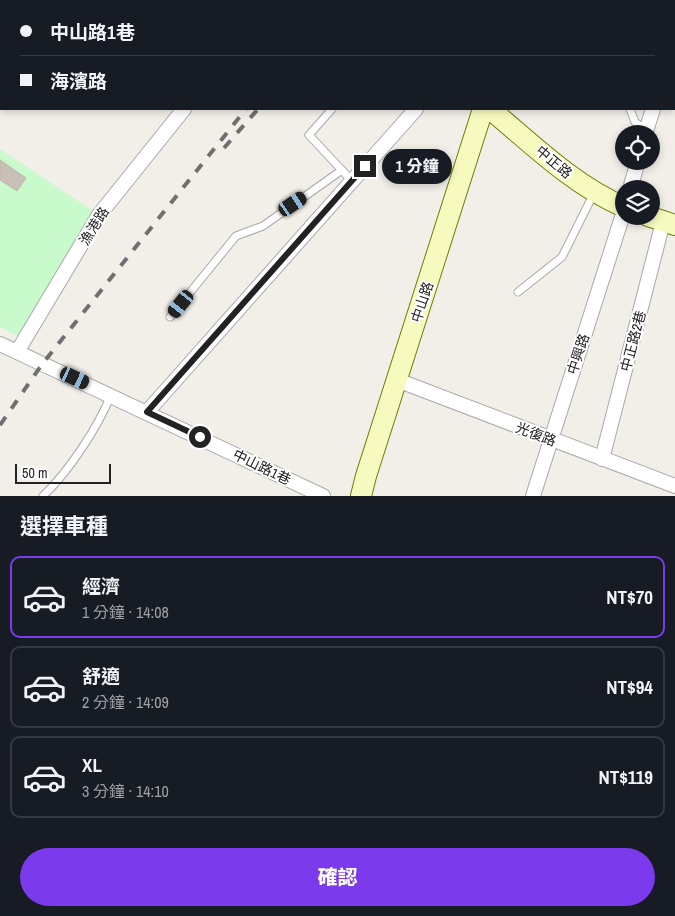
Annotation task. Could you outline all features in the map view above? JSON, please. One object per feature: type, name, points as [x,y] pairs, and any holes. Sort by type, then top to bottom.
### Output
[{"type":"main road","name":"中山路","points":[[361,496],[483,110]]},
{"type":"main road","name":"中正路","points":[[491,110],[594,193],[615,203]]},
{"type":"street","name":"漁港路","points":[[17,352],[99,215],[183,110]]},
{"type":"street","points":[[147,412],[415,110]]},
{"type":"street","points":[[648,125],[653,110]]},
{"type":"street","name":"中正路2巷","points":[[602,460],[662,221]]},
{"type":"street","name":"中興路","points":[[533,496],[620,225]]},
{"type":"street","name":"中山路1巷","points":[[0,344],[323,496]]},
{"type":"street","name":"光復路","points":[[397,380],[602,460],[675,486]]},
{"type":"lane","points":[[331,110],[309,135],[352,181]]},
{"type":"lane","points":[[630,110],[639,125]]},
{"type":"lane","points":[[170,317],[236,236],[263,226],[342,170]]},
{"type":"lane","points":[[518,292],[562,257],[594,193]]},
{"type":"lane","points":[[43,496],[76,456],[111,395]]},
{"type":"green space","points":[[0,149],[96,213],[18,336],[0,327]]},
{"type":"building","points":[[0,160],[26,178],[17,191],[0,180]]},
{"type":"railway","points":[[0,425],[43,363],[245,110]]},
{"type":"railway","points":[[224,148],[257,110]]},
{"type":"route","points":[[200,437],[147,412],[365,166]]}]
